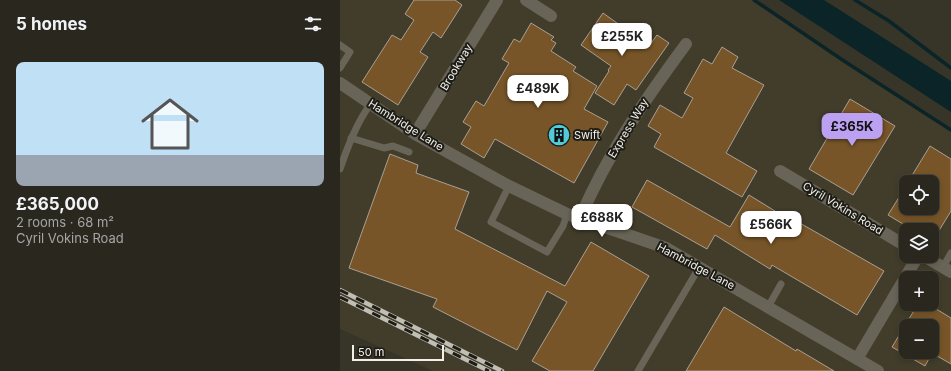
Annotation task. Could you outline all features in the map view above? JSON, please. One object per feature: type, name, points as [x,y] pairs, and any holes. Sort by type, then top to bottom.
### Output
[{"type":"street","name":"Brookway","points":[[415,134],[497,0]]},
{"type":"street","points":[[526,0],[551,16]]},
{"type":"street","name":"Express Way","points":[[580,218],[617,144],[646,97],[686,44]]},
{"type":"street","name":"Hambridge Lane","points":[[340,83],[415,134],[509,186],[567,214],[666,248],[700,266],[878,371]]},
{"type":"street","name":"Cyril Vokins Road","points":[[780,171],[899,242]]},
{"type":"street","points":[[857,359],[914,263]]},
{"type":"street","points":[[936,263],[947,269]]},
{"type":"lane","points":[[340,45],[350,52],[340,68]]},
{"type":"lane","points":[[340,169],[351,138],[361,118],[371,103]]},
{"type":"lane","points":[[351,138],[384,148],[393,146],[410,152]]},
{"type":"lane","points":[[509,186],[491,222],[547,252],[563,226],[567,214]]},
{"type":"lane","points":[[947,269],[951,253]]},
{"type":"lane","points":[[638,371],[700,266]]},
{"type":"lane","points":[[768,306],[781,284]]},
{"type":"shaded area","points":[[340,0],[754,0],[844,61],[951,130],[951,371],[433,371],[340,329]]},
{"type":"water","points":[[779,0],[824,0],[951,81],[951,112]]},
{"type":"building","points":[[414,0],[455,0],[462,5],[441,38],[433,32],[420,52],[428,57],[398,105],[362,82],[392,35],[401,40],[414,20],[405,14]]},
{"type":"building","points":[[603,13],[649,46],[657,35],[669,43],[636,90],[627,84],[614,105],[595,93],[611,66],[581,45]]},
{"type":"building","points":[[531,23],[554,37],[551,40],[556,43],[551,51],[576,67],[573,71],[597,86],[584,109],[608,122],[574,183],[495,139],[484,158],[461,144],[471,127],[463,122],[476,101],[484,106],[509,63],[502,59],[514,39],[520,42]]},
{"type":"building","points":[[722,47],[738,57],[732,68],[764,85],[726,153],[757,171],[742,197],[654,147],[661,134],[648,126],[660,105],[682,118],[693,98],[684,93],[703,59],[712,64]]},
{"type":"building","points":[[850,99],[895,126],[853,195],[809,169]]},
{"type":"building","points":[[930,146],[951,159],[951,211],[939,231],[939,223],[901,223],[888,215],[899,197],[899,215],[939,215],[939,175],[912,175]]},
{"type":"building","points":[[390,154],[418,165],[416,173],[469,192],[455,229],[565,286],[591,242],[649,276],[593,371],[550,371],[532,361],[567,302],[547,291],[517,350],[433,307],[437,299],[349,268]]},
{"type":"building","points":[[647,180],[730,227],[749,195],[796,224],[798,222],[884,271],[857,315],[772,265],[770,269],[715,235],[707,249],[632,207]]},
{"type":"building","points":[[724,307],[796,351],[797,349],[834,371],[686,371]]},
{"type":"building","points":[[914,311],[939,311],[951,318],[951,364],[939,357],[939,319],[909,319]]},
{"type":"building","points":[[899,335],[899,351],[892,347]]},
{"type":"building","points":[[913,359],[929,359],[925,366]]},
{"type":"waterway","points":[[754,0],[844,61],[951,130]]},
{"type":"waterway","points":[[855,0],[889,21],[951,68]]},
{"type":"railway","points":[[340,290],[502,371]]},
{"type":"railway","points":[[340,297],[489,371]]},
{"type":"place","name":"Swift","points":[[559,135]]}]
